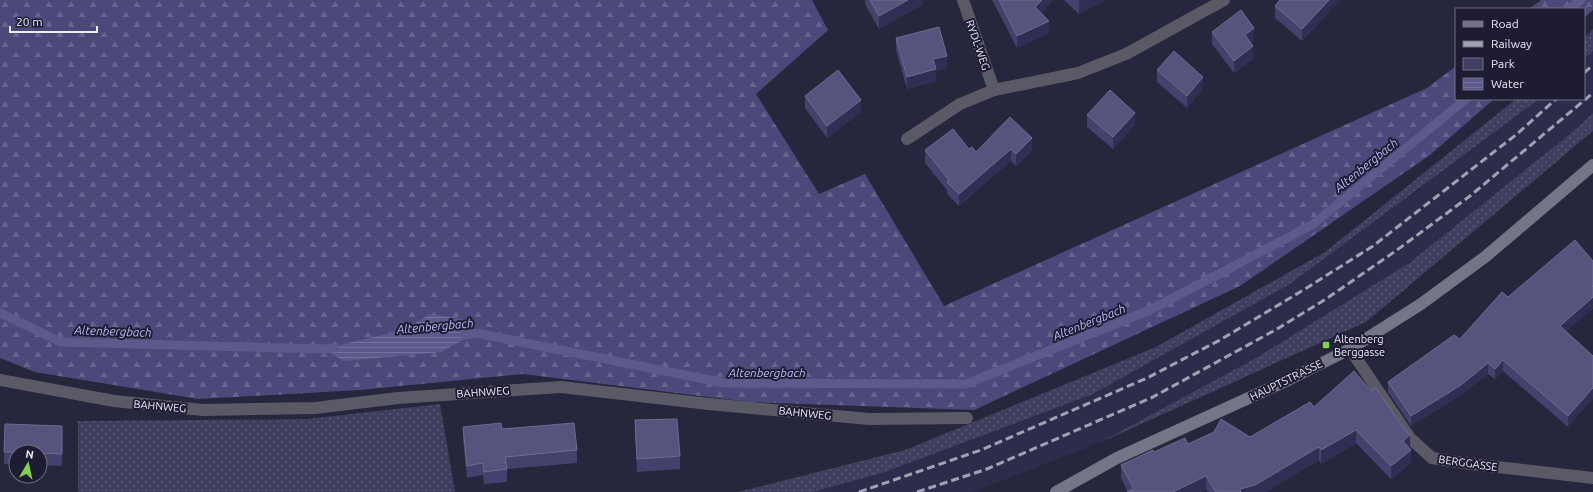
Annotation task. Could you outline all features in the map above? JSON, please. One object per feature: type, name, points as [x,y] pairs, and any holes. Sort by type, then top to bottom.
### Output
[{"type":"main road","name":"HAUPTSTRASSE","points":[[1056,492],[1117,458],[1288,380],[1350,349],[1421,304],[1485,257],[1593,165]]},
{"type":"street","name":"RYDL-WEG","points":[[963,0],[994,90]]},
{"type":"street","points":[[907,139],[960,104],[994,90],[1078,73],[1126,54],[1224,0]]},
{"type":"street","name":"BERGGASSE","points":[[1350,349],[1410,438],[1432,458],[1593,478]]},
{"type":"street","name":"BAHNWEG","points":[[0,380],[114,401],[203,410],[315,408],[398,398],[561,386],[709,404],[869,419],[967,418]]},
{"type":"shaded area","points":[[1593,51],[1593,113],[1575,130],[1409,263],[1256,358],[1097,444],[973,492],[813,492],[885,472],[1093,394],[1290,284],[1538,100],[1585,100],[1585,58]]},
{"type":"green space","points":[[0,0],[812,0],[828,30],[756,94],[819,194],[865,174],[944,306],[1427,88],[1455,67],[1455,100],[1493,100],[1430,155],[1240,286],[974,410],[749,402],[523,374],[360,390],[198,399],[35,372],[0,358]]},
{"type":"green space","points":[[1541,0],[1593,0],[1593,10],[1585,17],[1585,8],[1530,8]]},
{"type":"green space","points":[[1593,29],[1593,51],[1585,58],[1585,37]]},
{"type":"green space","points":[[1515,100],[1538,100],[1290,284],[1093,394],[885,472],[813,492],[738,492],[905,450],[1156,347],[1325,252]]},
{"type":"green space","points":[[1593,113],[1593,131],[1366,322],[1097,444],[1256,358],[1409,263],[1575,130]]},
{"type":"green space","points":[[440,404],[455,492],[78,492],[78,421],[307,419]]},
{"type":"water","points":[[430,314],[463,319],[476,333],[441,352],[344,361],[322,349],[404,330]]},
{"type":"building","points":[[870,0],[908,0],[879,16]]},
{"type":"building","points":[[999,0],[1042,0],[1035,7],[1049,21],[1017,36]]},
{"type":"building","points":[[1280,0],[1329,0],[1302,29],[1275,6]]},
{"type":"building","points":[[1241,10],[1254,28],[1245,35],[1253,46],[1234,61],[1212,32]]},
{"type":"building","points":[[939,27],[947,56],[933,59],[936,69],[907,77],[896,38]]},
{"type":"building","points":[[1174,51],[1203,77],[1187,96],[1157,70]]},
{"type":"building","points":[[838,70],[861,100],[827,126],[805,96]]},
{"type":"building","points":[[1110,90],[1135,113],[1113,137],[1087,115]]},
{"type":"building","points":[[1010,117],[1032,138],[1016,154],[1011,149],[959,194],[947,182],[949,180],[925,150],[953,129],[969,149],[972,147],[976,152]]},
{"type":"building","points":[[1575,240],[1593,261],[1593,297],[1560,326],[1593,356],[1593,388],[1568,416],[1503,360],[1495,369],[1488,363],[1461,385],[1411,416],[1388,382],[1454,335],[1460,339],[1502,292],[1508,297]]},
{"type":"building","points":[[1354,371],[1371,391],[1376,388],[1404,429],[1410,435],[1403,441],[1411,450],[1391,466],[1356,430],[1321,450],[1319,447],[1255,485],[1240,489],[1241,492],[1216,492],[1206,476],[1173,492],[1127,492],[1134,489],[1121,465],[1153,450],[1154,452],[1185,438],[1188,444],[1214,432],[1221,419],[1250,437],[1310,402],[1314,407]]},
{"type":"building","points":[[677,419],[680,456],[637,459],[635,420]]},
{"type":"building","points":[[501,423],[502,429],[574,423],[577,450],[505,457],[507,469],[484,472],[483,463],[467,466],[463,427]]},
{"type":"building","points":[[5,424],[62,426],[62,454],[48,453],[48,444],[8,444],[8,452],[4,452]]},
{"type":"waterway","name":"Altenbergbach","points":[[1571,8],[1581,0]]},
{"type":"waterway","name":"Altenbergbach","points":[[464,335],[476,333],[724,383],[966,384],[1150,310],[1312,225],[1465,100]]},
{"type":"waterway","name":"Altenbergbach","points":[[0,313],[61,342],[322,349],[334,348]]},
{"type":"railway","points":[[1585,72],[1593,65]]},
{"type":"railway","points":[[1585,100],[1593,93]]},
{"type":"railway","points":[[859,492],[981,450],[1147,378],[1220,340],[1373,246],[1517,134],[1555,100]]},
{"type":"railway","points":[[917,492],[987,469],[1153,397],[1277,329],[1326,299],[1397,250],[1470,196],[1585,100]]},
{"type":"place","name":"Altenberg Berggasse","points":[[1326,345]]}]
